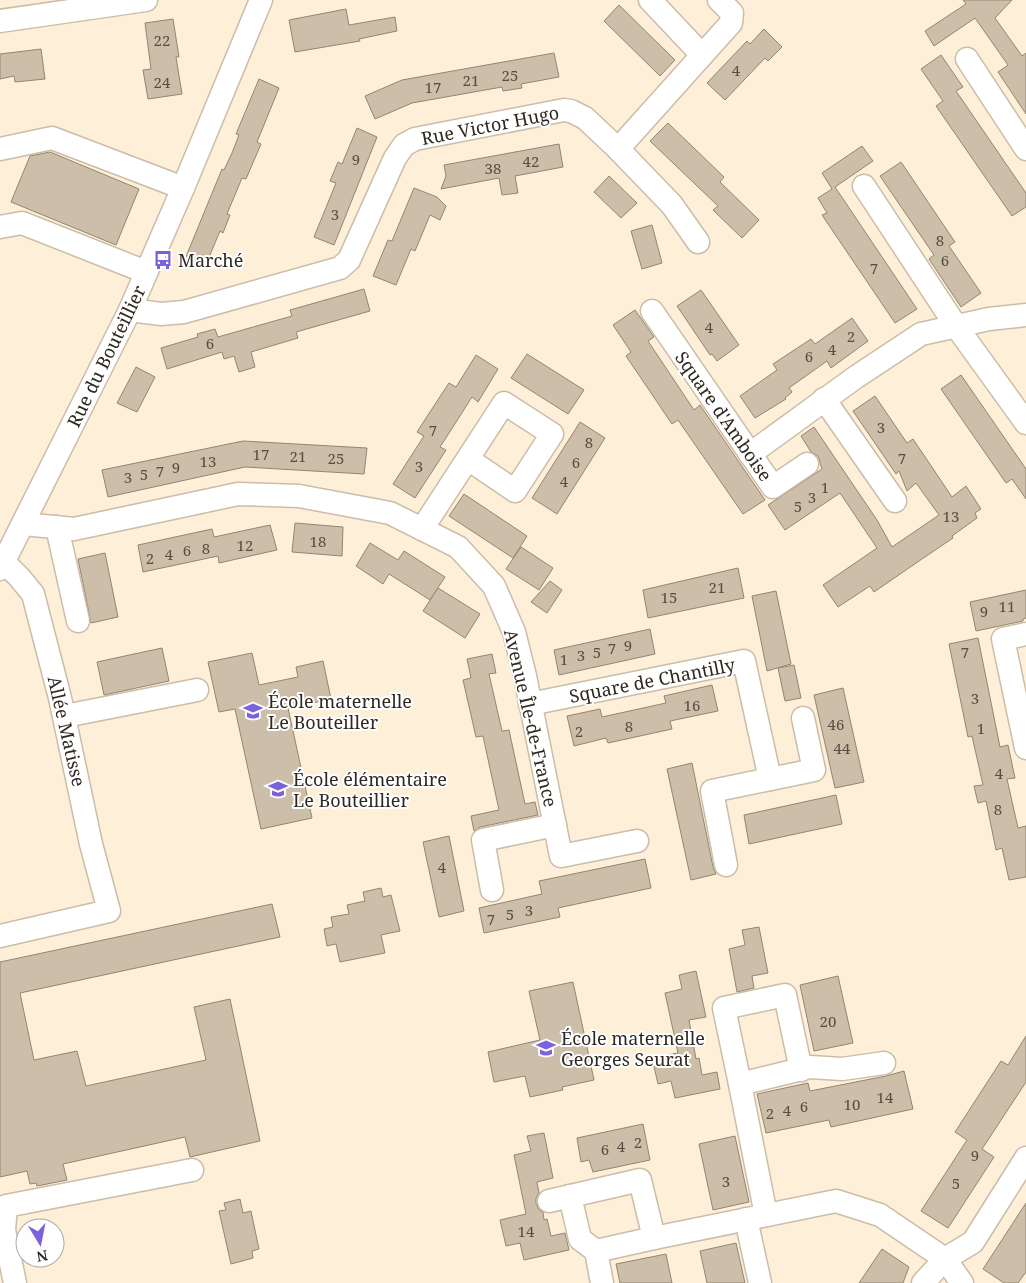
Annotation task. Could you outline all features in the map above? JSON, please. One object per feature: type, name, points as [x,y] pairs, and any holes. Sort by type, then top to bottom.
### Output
[{"type":"street","points":[[0,21],[109,3],[146,0]]},
{"type":"street","name":"Rue du Bouteillier","points":[[2,565],[130,310],[261,0]]},
{"type":"street","points":[[650,0],[702,55]]},
{"type":"street","points":[[618,149],[731,22],[732,13],[719,0]]},
{"type":"street","points":[[967,59],[1026,149]]},
{"type":"street","name":"Rue Victor Hugo","points":[[130,310],[160,314],[184,312],[340,268],[349,260],[395,158],[404,145],[415,139],[564,110],[585,118],[618,149],[672,205],[698,242]]},
{"type":"street","points":[[0,149],[52,138],[183,188]]},
{"type":"street","points":[[864,186],[956,326],[1026,423]]},
{"type":"street","points":[[0,227],[22,223],[146,272]]},
{"type":"street","name":"Square d'Amboise","points":[[652,311],[773,487],[807,464]]},
{"type":"street","points":[[750,454],[824,399],[921,334],[989,319],[1026,315]]},
{"type":"street","points":[[824,399],[895,501]]},
{"type":"street","points":[[422,529],[468,459]]},
{"type":"street","name":"Avenue Île-de-France","points":[[24,524],[74,529],[238,494],[299,496],[390,513],[458,547],[494,586],[514,632],[561,856],[638,841]]},
{"type":"street","points":[[57,527],[78,621]]},
{"type":"street","name":"Allée Matisse","points":[[0,936],[109,912],[91,844],[64,716],[33,594],[2,565]]},
{"type":"street","points":[[1026,634],[1003,639],[1026,748]]},
{"type":"street","name":"Square de Chantilly","points":[[530,704],[744,661],[770,779]]},
{"type":"street","points":[[64,716],[197,690]]},
{"type":"street","points":[[726,865],[712,791],[814,770],[803,718]]},
{"type":"street","points":[[492,890],[483,840],[555,825]]},
{"type":"street","points":[[760,1283],[756,1217],[740,1084],[724,1008],[785,995],[801,1070]]},
{"type":"street","points":[[740,1084],[810,1067],[842,1069],[884,1063]]},
{"type":"street","points":[[923,1283],[945,1259],[973,1242],[1026,1158]]},
{"type":"street","points":[[10,1279],[4,1230],[6,1206],[192,1170]]},
{"type":"street","points":[[602,1283],[596,1251],[580,1239],[560,1198],[640,1180],[654,1238]]},
{"type":"street","points":[[596,1251],[836,1201],[880,1215],[945,1259],[962,1283]]},
{"type":"building","points":[[963,0],[1012,0],[995,18],[1022,56],[1026,53],[1026,114],[998,72],[1008,65],[975,18],[934,46],[925,31],[966,4]]},
{"type":"building","points":[[619,5],[675,60],[660,76],[604,21]]},
{"type":"building","points":[[346,9],[349,25],[395,17],[397,31],[359,39],[360,41],[295,52],[289,20]]},
{"type":"building","points":[[173,19],[179,57],[176,57],[182,94],[148,99],[143,70],[151,69],[145,23]]},
{"type":"building","points":[[764,29],[782,47],[768,61],[765,58],[725,100],[707,83],[747,41],[750,44]]},
{"type":"building","points":[[41,49],[45,79],[15,82],[14,76],[0,79],[0,54]]},
{"type":"building","points":[[554,53],[559,77],[521,84],[522,88],[503,91],[502,87],[412,103],[375,119],[365,96],[402,80]]},
{"type":"building","points":[[941,55],[963,87],[956,91],[1026,193],[1026,207],[1012,216],[936,106],[943,101],[921,69]]},
{"type":"building","points":[[259,79],[279,88],[257,142],[261,144],[246,179],[242,178],[227,214],[230,215],[223,233],[220,231],[205,267],[185,259],[222,169],[224,170],[232,153],[239,135],[236,134]]},
{"type":"building","points":[[668,123],[724,177],[720,182],[759,220],[742,238],[713,210],[718,206],[650,141]]},
{"type":"building","points":[[357,128],[377,137],[334,245],[314,237],[336,183],[330,181],[338,162],[342,164]]},
{"type":"building","points":[[559,144],[563,167],[515,176],[518,193],[502,195],[499,178],[441,189],[446,176],[444,165]]},
{"type":"building","points":[[862,146],[873,161],[835,187],[917,309],[895,323],[822,215],[827,213],[818,198],[832,189],[822,173]]},
{"type":"building","points":[[50,152],[139,189],[116,245],[11,202],[30,156]]},
{"type":"building","points":[[901,162],[955,242],[949,246],[981,293],[961,307],[929,259],[934,255],[880,176]]},
{"type":"building","points":[[609,176],[637,203],[621,218],[594,192]]},
{"type":"building","points":[[414,188],[437,197],[446,206],[440,220],[430,215],[415,251],[411,249],[396,285],[373,276],[388,240],[392,241]]},
{"type":"building","points":[[652,225],[662,263],[642,269],[631,231]]},
{"type":"building","points":[[364,289],[370,311],[296,332],[298,338],[251,352],[255,367],[239,372],[234,356],[224,359],[222,352],[167,369],[161,348],[198,337],[197,334],[215,329],[218,337],[292,316],[290,310]]},
{"type":"building","points":[[701,290],[739,345],[717,361],[712,354],[710,355],[677,306]]},
{"type":"building","points":[[635,310],[654,337],[648,341],[694,410],[700,405],[765,500],[743,514],[678,420],[672,424],[626,356],[631,352],[613,325]]},
{"type":"building","points":[[852,318],[868,341],[831,368],[827,361],[789,388],[792,392],[786,399],[755,418],[740,396],[777,370],[773,364],[811,339],[815,344]]},
{"type":"building","points":[[527,354],[584,390],[568,414],[511,378]]},
{"type":"building","points":[[476,355],[498,369],[478,402],[472,397],[440,447],[446,450],[415,498],[393,484],[424,436],[417,432],[449,383],[456,387]]},
{"type":"building","points":[[136,367],[155,377],[137,412],[117,403]]},
{"type":"building","points":[[961,375],[1026,469],[1026,499],[1012,479],[1006,483],[941,389]]},
{"type":"building","points":[[875,396],[907,443],[913,439],[952,497],[966,486],[981,509],[975,513],[977,518],[952,536],[953,538],[874,592],[870,586],[838,607],[823,585],[877,548],[840,493],[785,530],[768,505],[822,469],[818,456],[811,452],[801,436],[814,427],[877,520],[892,547],[939,515],[916,483],[907,491],[899,471],[896,474],[853,411]]},
{"type":"building","points":[[580,422],[605,438],[557,514],[532,498]]},
{"type":"building","points":[[243,441],[367,448],[364,474],[245,467],[108,497],[102,470]]},
{"type":"building","points":[[464,494],[527,536],[513,558],[449,516]]},
{"type":"building","points":[[295,523],[343,527],[342,556],[292,552]]},
{"type":"building","points":[[270,525],[277,550],[219,563],[218,556],[143,572],[138,545],[212,529],[214,537]]},
{"type":"building","points":[[370,543],[398,560],[404,551],[445,577],[430,600],[389,574],[383,584],[356,566]]},
{"type":"building","points":[[521,547],[553,568],[539,590],[506,569]]},
{"type":"building","points":[[105,553],[118,617],[91,623],[78,559]]},
{"type":"building","points":[[738,568],[744,598],[648,618],[643,590]]},
{"type":"building","points":[[550,581],[562,590],[547,613],[531,602]]},
{"type":"building","points":[[438,588],[480,614],[465,638],[423,611]]},
{"type":"building","points":[[1026,590],[1026,618],[1023,621],[976,631],[970,602]]},
{"type":"building","points":[[776,591],[791,664],[767,671],[752,596]]},
{"type":"building","points":[[650,629],[655,654],[559,675],[554,650]]},
{"type":"building","points":[[978,638],[1000,747],[1008,745],[1015,778],[1007,779],[1018,828],[1026,826],[1026,877],[1009,880],[1002,848],[996,850],[986,801],[978,803],[974,786],[983,785],[972,736],[968,737],[949,644]]},
{"type":"building","points":[[162,648],[169,681],[104,695],[97,662]]},
{"type":"building","points":[[252,653],[259,685],[298,677],[296,667],[323,661],[331,699],[288,708],[312,818],[261,829],[235,709],[219,712],[208,662]]},
{"type":"building","points":[[492,654],[496,673],[489,674],[502,731],[509,730],[525,804],[535,802],[538,815],[480,827],[474,831],[471,816],[499,810],[483,736],[476,737],[463,680],[471,678],[467,659]]},
{"type":"building","points":[[794,665],[801,698],[785,701],[778,668]]},
{"type":"building","points":[[712,685],[718,711],[670,721],[672,729],[608,743],[606,738],[574,746],[567,716],[600,709],[602,717],[666,703],[664,696]]},
{"type":"building","points":[[843,688],[864,782],[835,788],[814,695]]},
{"type":"building","points":[[692,763],[716,874],[691,880],[667,769]]},
{"type":"building","points":[[836,795],[842,824],[749,844],[744,815]]},
{"type":"building","points":[[449,836],[464,911],[439,917],[423,842]]},
{"type":"building","points":[[645,859],[651,888],[558,908],[560,917],[484,933],[479,908],[542,894],[539,881]]},
{"type":"building","points":[[381,888],[383,897],[391,895],[400,931],[381,935],[385,953],[340,962],[336,944],[327,946],[324,929],[333,927],[331,917],[349,914],[347,905],[365,901],[363,892]]},
{"type":"building","points":[[272,904],[280,937],[20,993],[34,1060],[77,1051],[86,1086],[206,1060],[194,1007],[230,999],[260,1141],[190,1157],[185,1137],[63,1164],[67,1180],[37,1186],[36,1183],[30,1184],[27,1171],[0,1177],[0,962]]},
{"type":"building","points":[[759,927],[768,973],[752,976],[754,988],[737,992],[729,949],[745,945],[742,930]]},
{"type":"building","points":[[696,971],[706,1017],[689,1020],[696,1059],[699,1058],[702,1075],[717,1072],[720,1089],[675,1098],[671,1081],[658,1084],[652,1058],[678,1053],[665,993],[682,989],[679,975]]},
{"type":"building","points":[[838,976],[853,1043],[814,1051],[800,985]]},
{"type":"building","points":[[573,982],[594,1080],[562,1087],[563,1090],[530,1097],[525,1076],[494,1082],[488,1052],[540,1040],[529,991]]},
{"type":"building","points":[[1026,1036],[1026,1082],[982,1149],[994,1157],[948,1228],[921,1211],[967,1140],[955,1132],[1001,1061],[1008,1065]]},
{"type":"building","points":[[904,1071],[913,1109],[831,1127],[829,1120],[766,1133],[757,1094],[808,1083],[810,1091]]},
{"type":"building","points":[[643,1124],[650,1160],[593,1172],[589,1160],[581,1162],[577,1138]]},
{"type":"building","points":[[544,1133],[553,1178],[537,1182],[539,1193],[536,1203],[539,1210],[543,1212],[544,1220],[547,1219],[551,1236],[565,1233],[569,1250],[524,1260],[520,1243],[506,1246],[500,1220],[526,1214],[514,1155],[531,1151],[527,1136]]},
{"type":"building","points":[[735,1136],[749,1202],[713,1210],[699,1144]]},
{"type":"building","points":[[240,1199],[243,1213],[251,1211],[259,1249],[252,1251],[253,1258],[231,1264],[219,1211],[226,1210],[224,1203]]},
{"type":"building","points":[[1026,1203],[1026,1272],[1018,1283],[1004,1283],[983,1269]]},
{"type":"building","points":[[736,1243],[745,1283],[707,1283],[700,1251]]},
{"type":"building","points":[[882,1249],[909,1267],[903,1283],[859,1283]]},
{"type":"building","points":[[666,1254],[672,1283],[620,1283],[616,1264]]},
{"type":"place","name":"Marché","points":[[163,260]]},
{"type":"place","name":"École maternelle Le Bouteiller","points":[[253,711]]},
{"type":"place","name":"École élémentaire Le Bouteillier","points":[[278,789]]},
{"type":"place","name":"École maternelle Georges Seurat","points":[[546,1048]]}]
